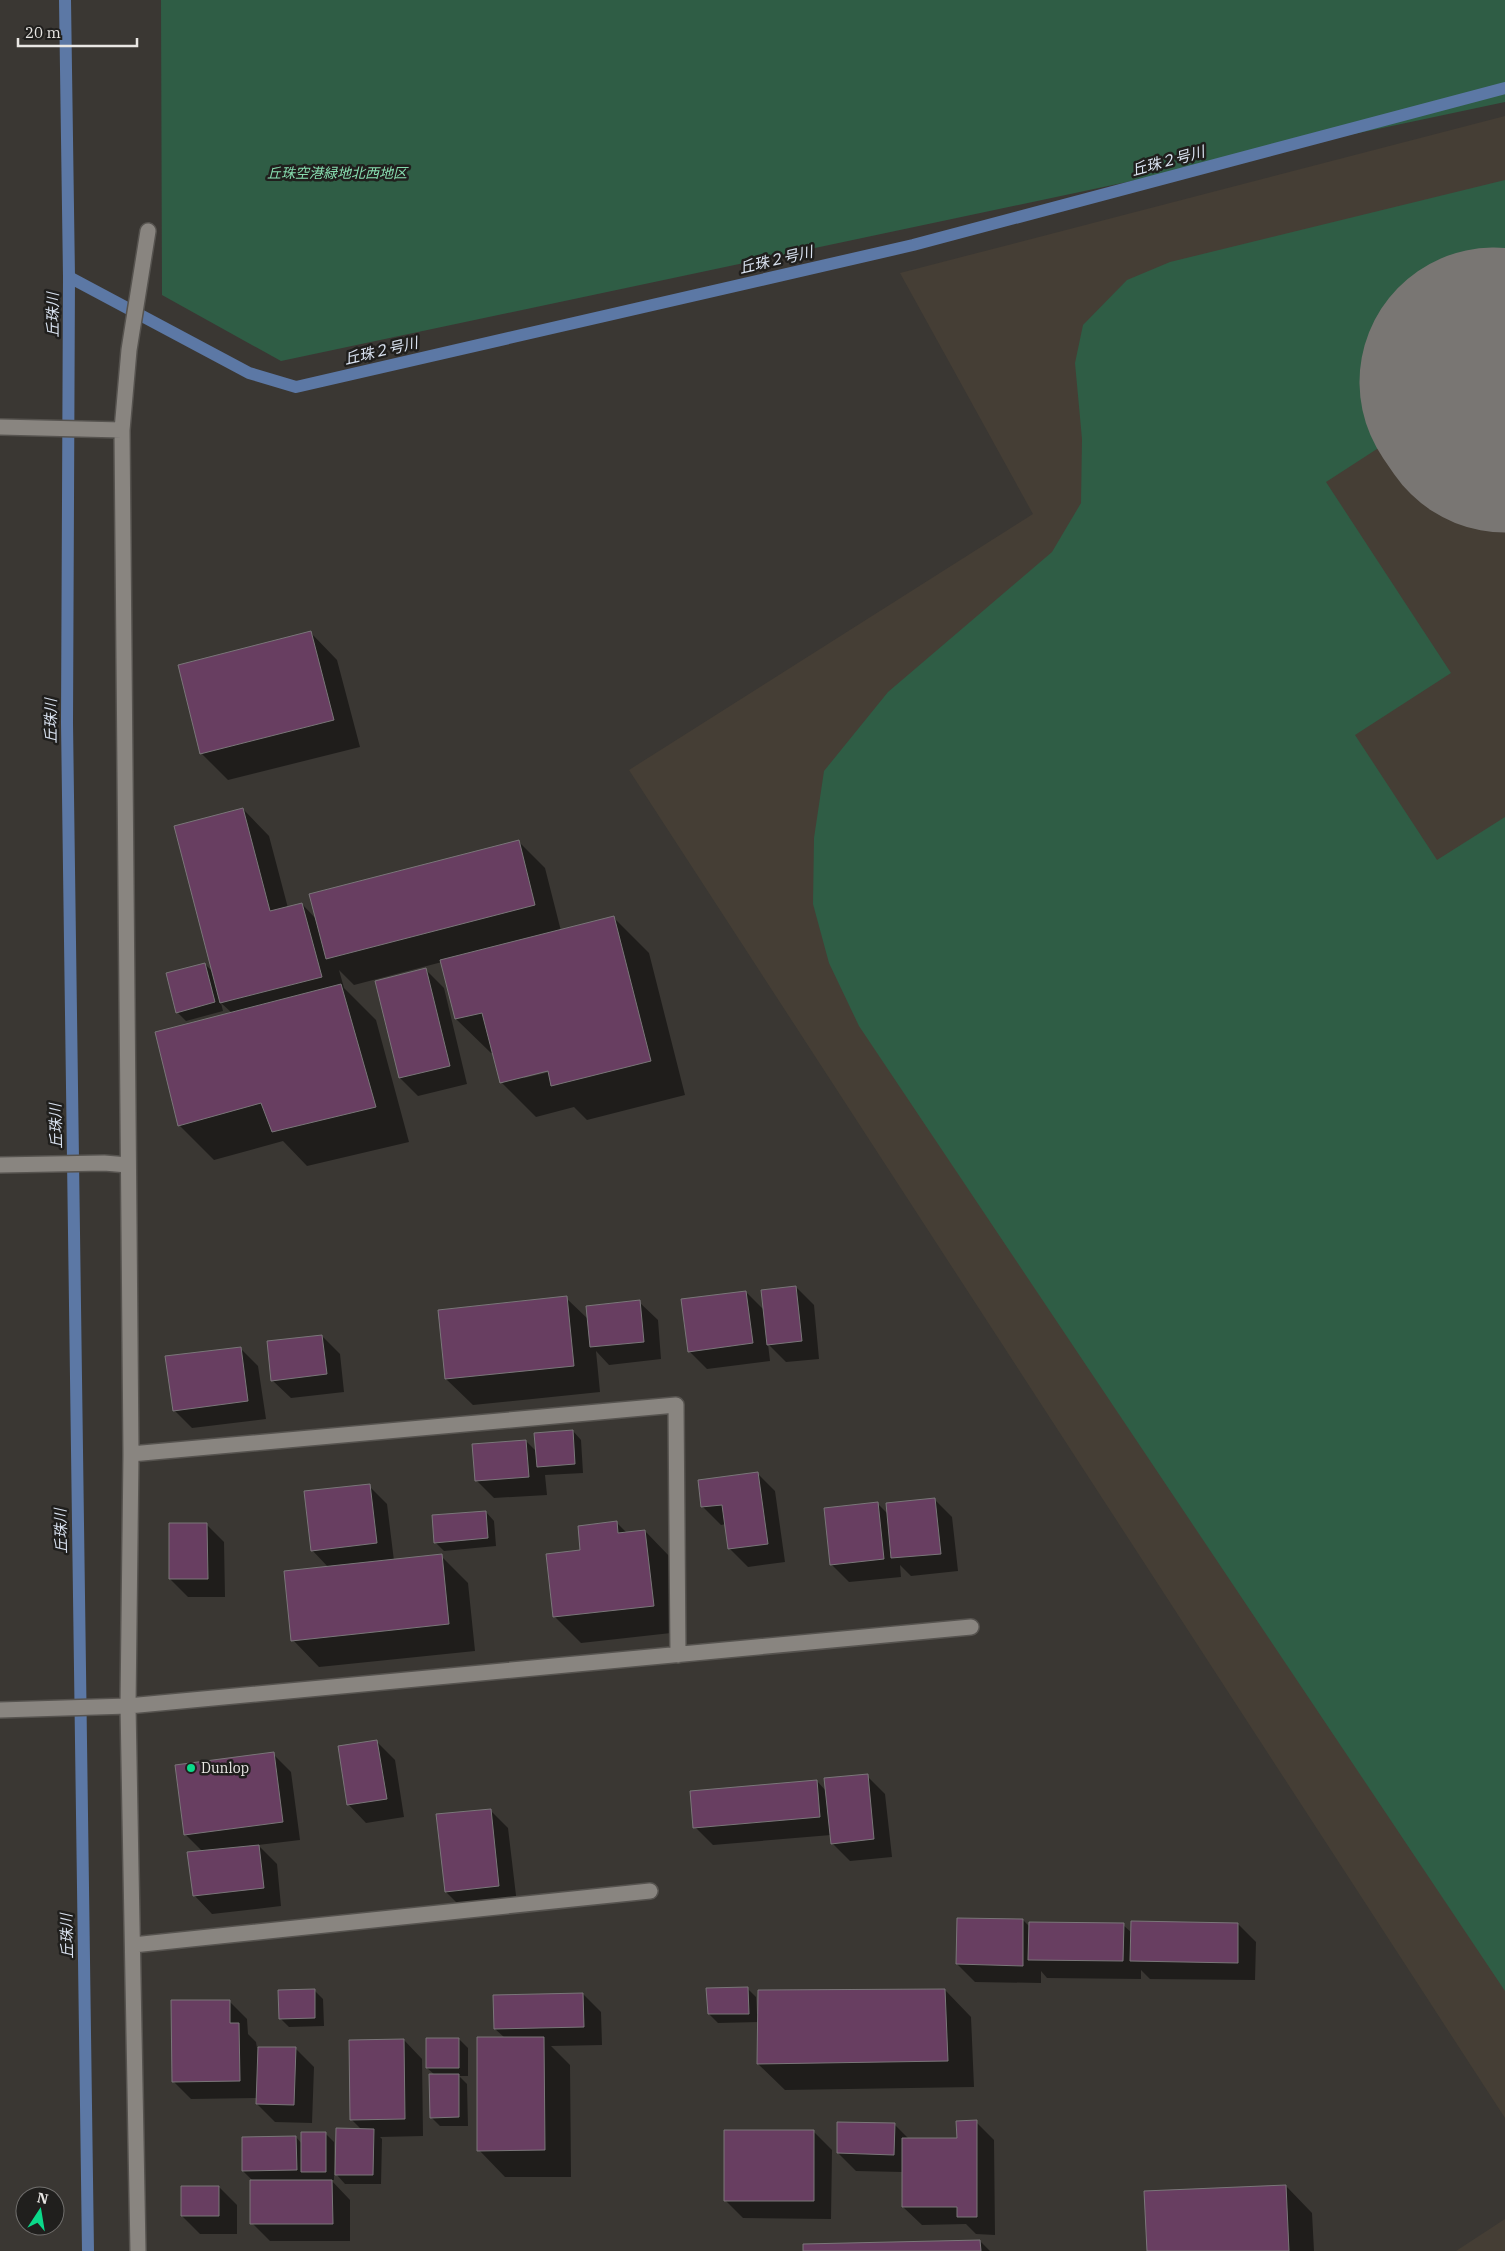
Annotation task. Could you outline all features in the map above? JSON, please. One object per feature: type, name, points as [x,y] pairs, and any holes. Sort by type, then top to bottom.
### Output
[{"type":"street","points":[[138,2251],[128,1706],[131,1454],[122,430],[129,350],[148,231]]},
{"type":"street","points":[[0,427],[122,430]]},
{"type":"street","points":[[0,1165],[104,1163],[128,1165]]},
{"type":"street","points":[[131,1454],[676,1405],[678,1655]]},
{"type":"street","points":[[0,1710],[128,1706],[970,1627]]},
{"type":"street","points":[[133,1945],[650,1891]]},
{"type":"shaded area","points":[[1505,116],[1505,2118],[629,770],[1033,514],[900,273]]},
{"type":"shaded area","points":[[1505,2219],[1505,2251],[1456,2251]]},
{"type":"green space","name":"丘珠空港緑地北西地区","points":[[161,0],[1505,0],[1505,102],[281,361],[162,295]]},
{"type":"green space","points":[[1505,180],[1505,366],[1326,482],[1451,673],[1355,735],[1437,860],[1505,817],[1505,1991],[859,1026],[829,963],[813,904],[814,838],[824,771],[888,692],[1052,552],[1081,503],[1082,439],[1075,363],[1083,325],[1127,280],[1170,262]]},
{"type":"building","points":[[311,631],[334,720],[200,754],[178,665]]},
{"type":"building","points":[[243,808],[270,911],[302,903],[322,977],[220,1003],[174,826]]},
{"type":"building","points":[[519,840],[535,905],[326,959],[309,894]]},
{"type":"building","points":[[614,916],[651,1061],[551,1086],[548,1071],[500,1083],[482,1013],[455,1019],[440,960]]},
{"type":"building","points":[[205,963],[215,1002],[176,1013],[166,973]]},
{"type":"building","points":[[426,968],[450,1066],[399,1078],[375,981]]},
{"type":"building","points":[[341,984],[376,1107],[272,1132],[261,1103],[178,1126],[155,1032]]},
{"type":"building","points":[[796,1286],[802,1341],[767,1345],[761,1290]]},
{"type":"building","points":[[746,1291],[753,1343],[688,1352],[681,1299]]},
{"type":"building","points":[[567,1296],[574,1366],[445,1379],[438,1310]]},
{"type":"building","points":[[640,1300],[644,1342],[590,1347],[586,1306]]},
{"type":"building","points":[[322,1335],[327,1374],[271,1381],[267,1341]]},
{"type":"building","points":[[241,1347],[248,1401],[173,1411],[165,1356]]},
{"type":"building","points":[[573,1430],[575,1464],[537,1467],[534,1433]]},
{"type":"building","points":[[526,1440],[529,1477],[475,1481],[472,1444]]},
{"type":"building","points":[[758,1472],[768,1544],[728,1549],[722,1505],[701,1507],[698,1480]]},
{"type":"building","points":[[370,1484],[377,1543],[311,1551],[304,1491]]},
{"type":"building","points":[[935,1498],[941,1554],[891,1558],[886,1503]]},
{"type":"building","points":[[878,1502],[884,1559],[830,1565],[824,1508]]},
{"type":"building","points":[[486,1511],[488,1538],[434,1543],[432,1515]]},
{"type":"building","points":[[617,1521],[618,1533],[645,1530],[654,1606],[553,1617],[546,1554],[580,1550],[578,1526]]},
{"type":"building","points":[[169,1523],[207,1523],[208,1579],[169,1579]]},
{"type":"building","points":[[442,1554],[449,1624],[291,1641],[284,1571]]},
{"type":"building","points":[[377,1740],[387,1799],[347,1805],[338,1746]]},
{"type":"building","points":[[274,1752],[283,1822],[184,1835],[175,1765]]},
{"type":"building","points":[[868,1774],[874,1839],[831,1844],[824,1778]]},
{"type":"building","points":[[817,1780],[820,1817],[693,1828],[690,1791]]},
{"type":"building","points":[[491,1809],[499,1886],[445,1892],[436,1814]]},
{"type":"building","points":[[259,1845],[264,1888],[193,1896],[187,1852]]},
{"type":"building","points":[[957,1918],[1023,1919],[1023,1966],[956,1964]]},
{"type":"building","points":[[1131,1921],[1238,1923],[1238,1963],[1130,1961]]},
{"type":"building","points":[[1029,1922],[1124,1923],[1123,1961],[1028,1960]]},
{"type":"building","points":[[748,1987],[749,2014],[708,2014],[706,1988]]},
{"type":"building","points":[[315,1989],[315,2018],[279,2019],[278,1990]]},
{"type":"building","points":[[945,1989],[948,2061],[757,2064],[758,1990]]},
{"type":"building","points":[[583,1993],[584,2027],[494,2029],[493,1995]]},
{"type":"building","points":[[171,2000],[230,2000],[230,2023],[239,2023],[240,2081],[172,2082]]},
{"type":"building","points":[[477,2037],[544,2037],[545,2150],[477,2151]]},
{"type":"building","points":[[426,2038],[459,2038],[459,2068],[426,2068]]},
{"type":"building","points":[[404,2039],[405,2119],[350,2120],[349,2040]]},
{"type":"building","points":[[258,2047],[296,2047],[294,2105],[256,2104]]},
{"type":"building","points":[[429,2074],[459,2074],[459,2117],[430,2118]]},
{"type":"building","points":[[977,2120],[977,2217],[957,2217],[957,2207],[902,2207],[902,2138],[957,2138],[956,2121]]},
{"type":"building","points":[[837,2122],[895,2123],[894,2155],[837,2153]]},
{"type":"building","points":[[336,2128],[374,2129],[373,2175],[335,2175]]},
{"type":"building","points":[[724,2130],[814,2130],[814,2201],[724,2201]]},
{"type":"building","points":[[301,2132],[326,2132],[326,2172],[301,2172]]},
{"type":"building","points":[[296,2136],[297,2170],[242,2171],[242,2137]]},
{"type":"building","points":[[250,2180],[332,2180],[333,2224],[250,2224]]},
{"type":"building","points":[[1286,2185],[1289,2251],[1147,2251],[1144,2191]]},
{"type":"building","points":[[181,2186],[219,2186],[219,2216],[181,2216]]},
{"type":"building","points":[[980,2240],[981,2251],[803,2251],[803,2244]]},
{"type":"waterway","name":"丘珠川","points":[[65,0],[69,277],[67,723],[88,2251]]},
{"type":"waterway","name":"丘珠２号川","points":[[69,277],[249,373],[296,387],[913,245],[1505,88]]},
{"type":"runway","points":[[1494,382],[1505,398]]},
{"type":"place","name":"Dunlop","points":[[191,1768]]}]
